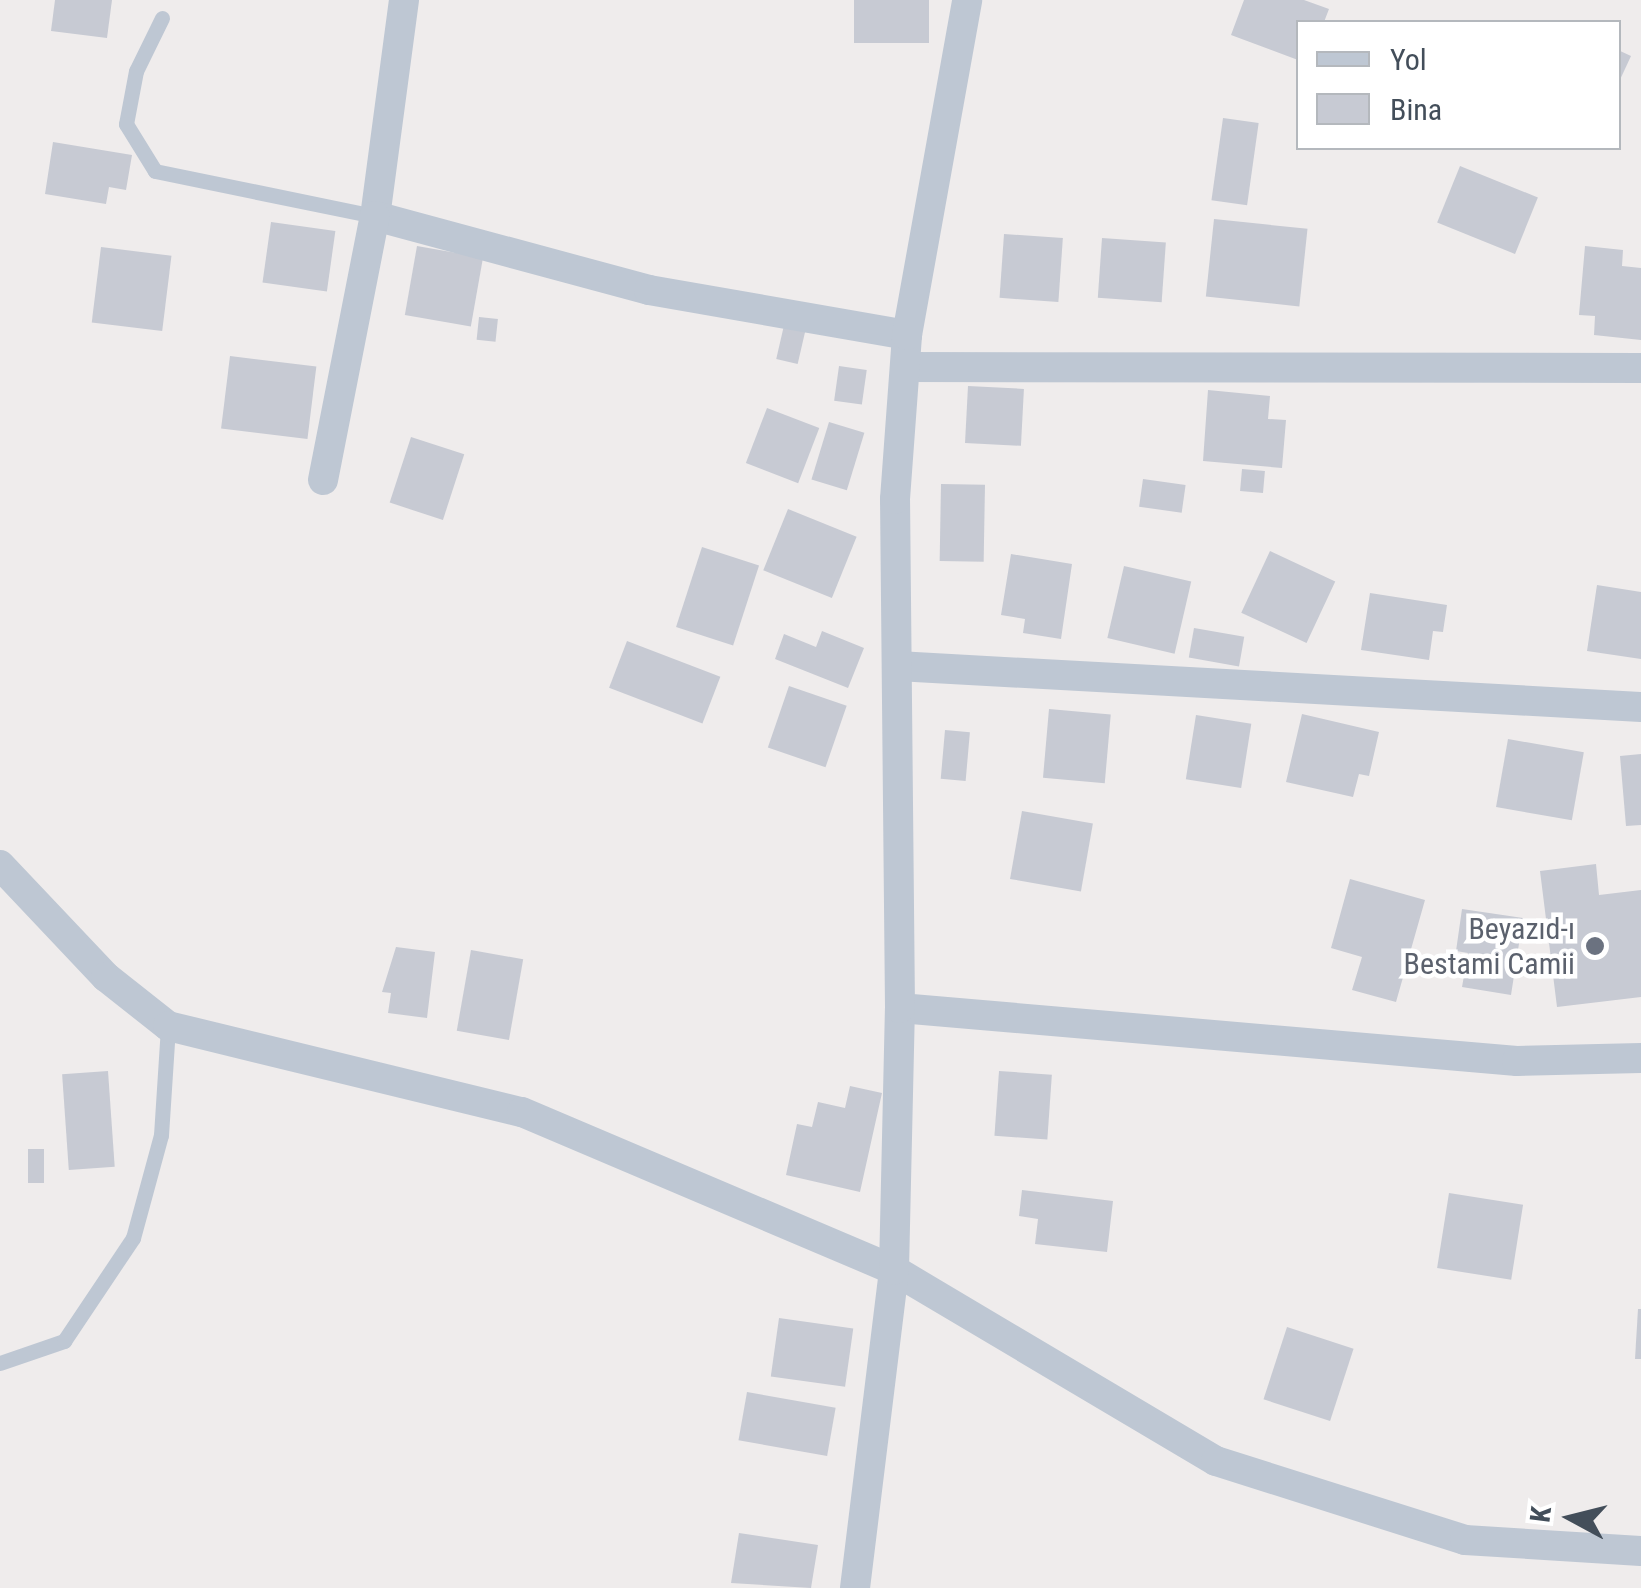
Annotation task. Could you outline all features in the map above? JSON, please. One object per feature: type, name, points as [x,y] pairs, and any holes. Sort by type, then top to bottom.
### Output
[{"type":"street","points":[[323,480],[374,216],[404,0]]},
{"type":"street","points":[[855,1588],[894,1270],[900,1008],[895,499],[907,335],[967,0]]},
{"type":"street","points":[[374,216],[648,290],[907,335]]},
{"type":"street","points":[[907,367],[1641,368]]},
{"type":"street","points":[[897,666],[1641,707]]},
{"type":"street","points":[[0,865],[106,977],[168,1026],[522,1112],[894,1270],[1216,1461],[1465,1540],[1641,1550]]},
{"type":"street","points":[[900,1008],[1517,1061],[1641,1058]]},
{"type":"lane","points":[[162,18],[136,71],[126,124],[155,171],[374,216]]},
{"type":"lane","points":[[0,1364],[64,1341],[133,1238],[161,1135],[168,1026]]},
{"type":"building","points":[[55,0],[112,0],[107,38],[51,31]]},
{"type":"building","points":[[854,0],[929,0],[929,43],[854,43]]},
{"type":"building","points":[[1244,0],[1304,0],[1329,9],[1325,20],[1296,20],[1296,59],[1231,35]]},
{"type":"building","points":[[1621,51],[1631,56],[1621,78]]},
{"type":"building","points":[[1223,118],[1259,123],[1247,205],[1211,200]]},
{"type":"building","points":[[53,142],[132,155],[126,190],[109,187],[106,204],[45,194]]},
{"type":"building","points":[[1460,166],[1538,197],[1515,254],[1437,223]]},
{"type":"building","points":[[1214,219],[1307,229],[1299,306],[1206,297]]},
{"type":"building","points":[[271,222],[335,231],[327,291],[263,282]]},
{"type":"building","points":[[1004,234],[1063,238],[1058,302],[1000,298]]},
{"type":"building","points":[[1102,238],[1166,242],[1162,302],[1098,298]]},
{"type":"building","points":[[417,246],[483,258],[471,327],[405,315]]},
{"type":"building","points":[[1585,246],[1623,250],[1622,266],[1641,268],[1641,340],[1594,335],[1595,316],[1579,315]]},
{"type":"building","points":[[101,247],[171,256],[162,331],[92,322]]},
{"type":"building","points":[[479,317],[498,319],[495,342],[477,340]]},
{"type":"building","points":[[785,321],[806,326],[798,364],[776,359]]},
{"type":"building","points":[[230,356],[316,367],[307,439],[221,428]]},
{"type":"building","points":[[839,366],[867,370],[862,405],[834,401]]},
{"type":"building","points":[[968,386],[1024,389],[1021,446],[965,443]]},
{"type":"building","points":[[1208,390],[1270,396],[1268,419],[1286,420],[1282,468],[1203,461]]},
{"type":"building","points":[[767,408],[819,428],[798,483],[746,463]]},
{"type":"building","points":[[829,422],[864,433],[847,490],[811,479]]},
{"type":"building","points":[[411,437],[464,454],[443,520],[390,503]]},
{"type":"building","points":[[1242,469],[1265,471],[1263,493],[1240,491]]},
{"type":"building","points":[[1143,479],[1186,485],[1182,513],[1139,507]]},
{"type":"building","points":[[941,484],[985,485],[984,562],[940,561]]},
{"type":"building","points":[[788,509],[857,537],[832,598],[763,570]]},
{"type":"building","points":[[702,547],[759,566],[733,645],[676,627]]},
{"type":"building","points":[[1270,551],[1335,581],[1307,643],[1241,613]]},
{"type":"building","points":[[1011,554],[1072,564],[1061,639],[1023,633],[1025,619],[1001,615]]},
{"type":"building","points":[[1124,566],[1191,582],[1175,654],[1107,638]]},
{"type":"building","points":[[1597,585],[1641,592],[1641,659],[1587,651]]},
{"type":"building","points":[[1370,593],[1447,605],[1443,632],[1433,631],[1429,660],[1361,650]]},
{"type":"building","points":[[1194,628],[1244,637],[1239,666],[1189,658]]},
{"type":"building","points":[[822,631],[864,648],[848,688],[775,659],[784,634],[816,647]]},
{"type":"building","points":[[627,641],[720,677],[702,724],[609,688]]},
{"type":"building","points":[[789,686],[847,706],[826,767],[768,747]]},
{"type":"building","points":[[1049,709],[1111,714],[1105,783],[1043,778]]},
{"type":"building","points":[[1302,714],[1379,732],[1369,776],[1359,774],[1353,797],[1286,782]]},
{"type":"building","points":[[1196,715],[1251,724],[1241,788],[1186,779]]},
{"type":"building","points":[[945,730],[970,732],[966,781],[941,779]]},
{"type":"building","points":[[1508,739],[1584,752],[1572,820],[1496,807]]},
{"type":"building","points":[[1641,754],[1641,825],[1626,826],[1620,756]]},
{"type":"building","points":[[1022,811],[1093,824],[1081,891],[1010,879]]},
{"type":"building","name":"Beyazıd-ı Bestami Camii","points":[[1596,864],[1599,895],[1641,890],[1641,997],[1557,1007],[1540,871]]},
{"type":"building","points":[[1350,879],[1425,900],[1396,1002],[1352,990],[1362,957],[1331,948]]},
{"type":"building","points":[[1462,909],[1523,918],[1511,995],[1462,987],[1468,953],[1456,951]]},
{"type":"building","points":[[396,947],[435,952],[427,1018],[388,1013],[391,993],[382,992]]},
{"type":"building","points":[[471,950],[523,959],[509,1040],[457,1031]]},
{"type":"building","points":[[108,1071],[115,1167],[69,1170],[62,1074]]},
{"type":"building","points":[[999,1071],[1052,1075],[1047,1140],[994,1136]]},
{"type":"building","points":[[850,1086],[882,1093],[860,1192],[786,1175],[797,1124],[812,1127],[818,1102],[845,1108]]},
{"type":"building","points":[[28,1149],[44,1149],[44,1183],[28,1183]]},
{"type":"building","points":[[1022,1190],[1113,1201],[1107,1252],[1035,1244],[1038,1219],[1019,1216]]},
{"type":"building","points":[[1449,1193],[1523,1205],[1511,1280],[1437,1268]]},
{"type":"building","points":[[1638,1309],[1641,1359],[1635,1359]]},
{"type":"building","points":[[779,1318],[853,1328],[845,1387],[771,1376]]},
{"type":"building","points":[[1287,1327],[1354,1349],[1330,1421],[1264,1399]]},
{"type":"building","points":[[747,1392],[836,1408],[827,1456],[738,1440]]},
{"type":"building","points":[[739,1533],[818,1545],[811,1588],[731,1583]]},
{"type":"place","name":"Beyazıd-ı Bestami Camii","points":[[1595,946]]}]
